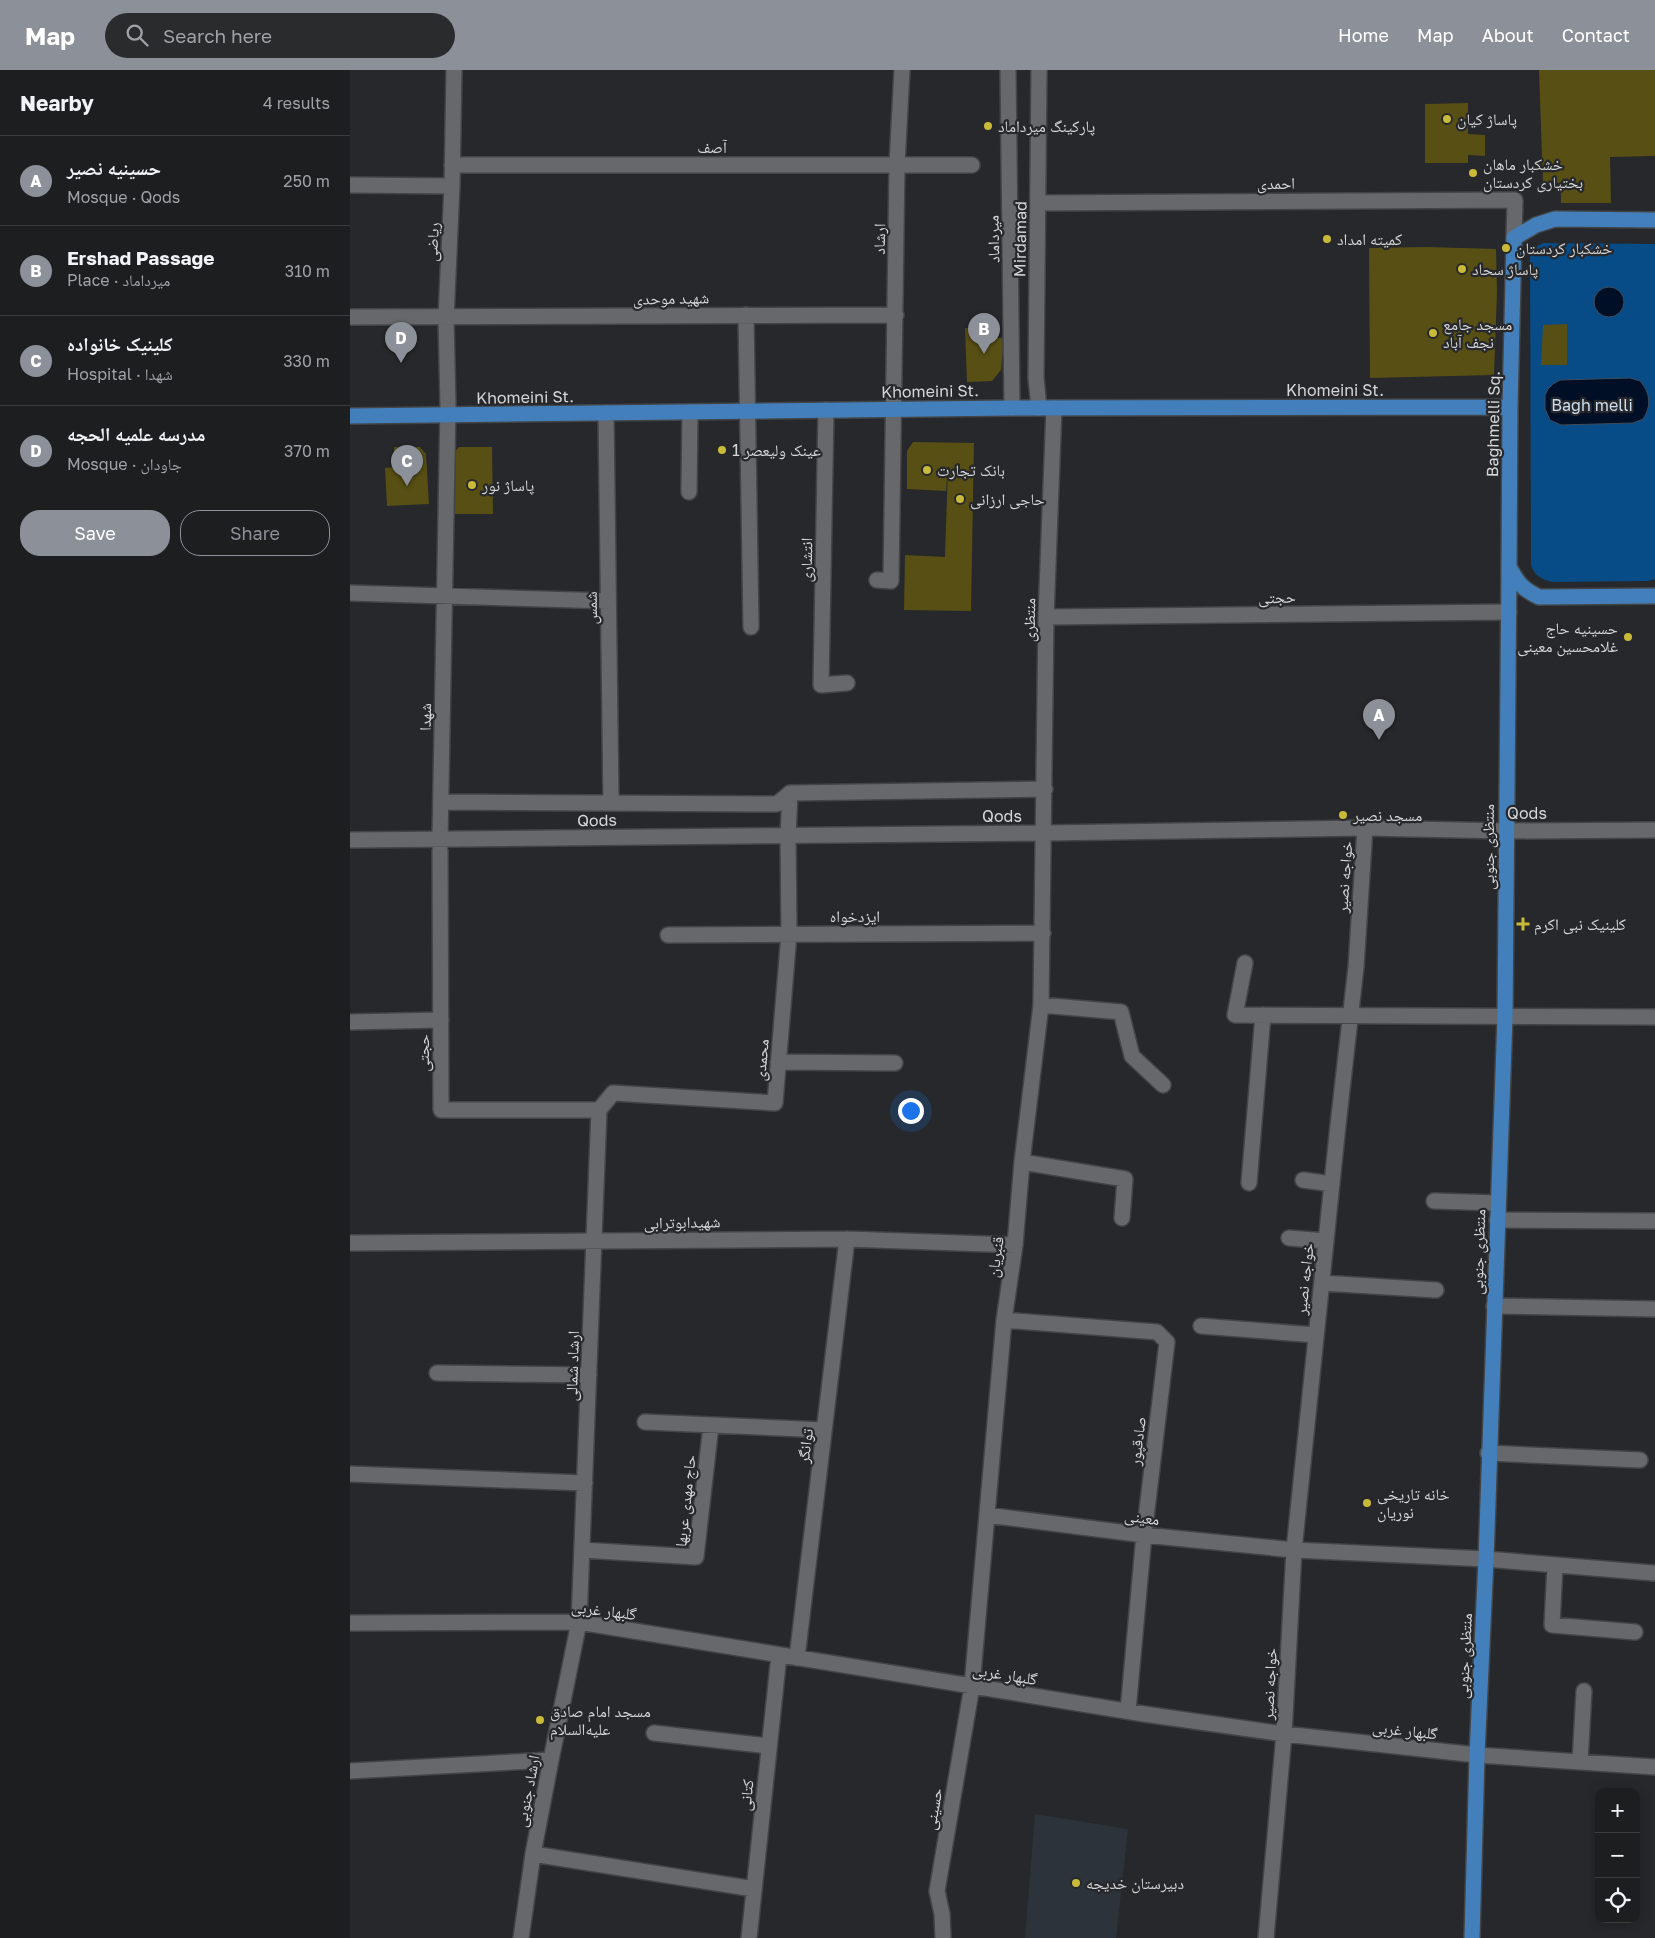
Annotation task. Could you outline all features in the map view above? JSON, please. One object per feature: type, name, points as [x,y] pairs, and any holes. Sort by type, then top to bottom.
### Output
[{"type":"main road","points":[[1514,238],[1536,225],[1555,219],[1655,220]]},
{"type":"main road","name":"Baghmelli Sq.","points":[[1509,567],[1514,238]]},
{"type":"main road","name":"Khomeini St.","points":[[350,416],[1012,408],[1510,407]]},
{"type":"main road","points":[[1509,567],[1527,592],[1539,596],[1655,596]]},
{"type":"main road","name":"منتظری جنوبی","points":[[1472,1938],[1477,1755],[1486,1559],[1488,1453],[1505,1016],[1509,567]]},
{"type":"street","name":"ریاضی","points":[[448,415],[446,318],[452,186],[454,70]]},
{"type":"street","name":"ارشاد","points":[[877,580],[891,581],[897,164],[902,70]]},
{"type":"street","name":"میرداماد","points":[[1008,70],[1012,408]]},
{"type":"street","name":"Mirdamad","points":[[1040,70],[1036,378],[1047,408]]},
{"type":"street","name":"آصف","points":[[452,165],[972,165]]},
{"type":"street","points":[[350,186],[452,186]]},
{"type":"street","name":"احمدی","points":[[1038,203],[1515,200],[1514,238]]},
{"type":"street","points":[[746,315],[751,627]]},
{"type":"street","name":"شهید موحدی","points":[[350,317],[896,315]]},
{"type":"street","name":"منتظری","points":[[1045,833],[1047,408]]},
{"type":"street","name":"انتشاری","points":[[826,410],[821,685],[847,682]]},
{"type":"street","points":[[689,492],[690,412]]},
{"type":"street","name":"شمس","points":[[606,413],[611,803]]},
{"type":"street","name":"شهدا","points":[[440,838],[448,415]]},
{"type":"street","points":[[350,593],[608,601]]},
{"type":"street","name":"حجتی","points":[[1046,617],[1508,612]]},
{"type":"street","points":[[441,802],[777,804],[790,793],[1045,789]]},
{"type":"street","name":"محمدی","points":[[599,1110],[613,1094],[775,1103],[789,934],[788,836],[790,793]]},
{"type":"street","name":"Qods","points":[[350,840],[1365,828],[1506,831],[1655,830]]},
{"type":"street","name":"خواجه نصیر","points":[[1266,1938],[1284,1734],[1294,1550],[1356,967],[1365,828]]},
{"type":"street","name":"قنبریان","points":[[972,1686],[1004,1320],[1015,1245],[1022,1162],[1041,1005],[1045,833]]},
{"type":"street","name":"حجتی","points":[[440,838],[441,1110],[599,1110]]},
{"type":"street","name":"ایزدخواه","points":[[668,935],[1043,933]]},
{"type":"street","points":[[1245,963],[1235,1015],[1655,1017]]},
{"type":"street","points":[[1041,1005],[1120,1012],[1132,1056],[1163,1084]]},
{"type":"street","points":[[1249,1183],[1263,1015]]},
{"type":"street","points":[[350,1022],[441,1020]]},
{"type":"street","points":[[778,1062],[894,1063]]},
{"type":"street","name":"ارشاد شمالی","points":[[579,1622],[599,1110]]},
{"type":"street","points":[[1022,1162],[1125,1179],[1122,1218]]},
{"type":"street","points":[[1302,1180],[1332,1184]]},
{"type":"street","points":[[1434,1201],[1498,1203]]},
{"type":"street","points":[[1497,1220],[1655,1221]]},
{"type":"street","points":[[1289,1238],[1326,1241]]},
{"type":"street","name":"شهیدابوترابی","points":[[350,1243],[847,1239],[1015,1245]]},
{"type":"street","name":"توانگر","points":[[797,1658],[847,1239]]},
{"type":"street","points":[[1322,1283],[1436,1290]]},
{"type":"street","points":[[1494,1306],[1655,1309]]},
{"type":"street","name":"صادقپور","points":[[1004,1320],[1157,1332],[1167,1342],[1144,1535],[1128,1711]]},
{"type":"street","points":[[1201,1326],[1316,1335]]},
{"type":"street","points":[[437,1373],[589,1375]]},
{"type":"street","points":[[645,1422],[824,1430]]},
{"type":"street","name":"حاج مهدی عربها","points":[[582,1550],[696,1557],[711,1425]]},
{"type":"street","points":[[1488,1453],[1640,1460]]},
{"type":"street","points":[[350,1474],[585,1483]]},
{"type":"street","name":"معینی","points":[[987,1514],[1144,1535],[1294,1550]]},
{"type":"street","points":[[1294,1550],[1486,1559],[1653,1573]]},
{"type":"street","points":[[1555,1566],[1552,1625],[1635,1632]]},
{"type":"street","name":"گلبهار غربی","points":[[350,1623],[579,1622],[1128,1711],[1284,1734],[1477,1755],[1655,1767]]},
{"type":"street","name":"ارشاد جنوبی","points":[[521,1938],[533,1854],[579,1622]]},
{"type":"street","name":"کتانی","points":[[749,1938],[779,1655]]},
{"type":"street","name":"حسینی","points":[[943,1938],[942,1914],[936,1891],[972,1686]]},
{"type":"street","points":[[1580,1762],[1584,1691]]},
{"type":"street","points":[[654,1733],[769,1746]]},
{"type":"street","points":[[350,1770],[551,1760]]},
{"type":"street","points":[[533,1854],[754,1889]]},
{"type":"shaded area","points":[[1609,287],[1620,291],[1624,302],[1620,313],[1609,317],[1598,313],[1594,302],[1598,291]]},
{"type":"shaded area","points":[[1630,378],[1640,381],[1649,399],[1648,409],[1643,419],[1633,423],[1561,425],[1550,420],[1545,409],[1545,395],[1548,389],[1560,380]]},
{"type":"shaded area","name":"دبیرستان خدیجه","points":[[1035,1814],[1128,1829],[1116,1938],[1025,1938]]},
{"type":"green space","name":"Bagh melli","points":[[1543,243],[1655,244],[1655,579],[1648,581],[1552,582],[1545,580],[1534,572],[1531,565],[1530,255],[1534,248]]},
{"type":"building","points":[[1539,70],[1655,70],[1655,156],[1610,157],[1611,203],[1561,203],[1561,183],[1543,184]]},
{"type":"building","name":"پاساژ کیان","points":[[1468,103],[1468,134],[1485,135],[1485,156],[1468,155],[1468,163],[1425,163],[1425,104]]},
{"type":"building","name":"مسجد جامع نجف آباد","points":[[1369,248],[1496,249],[1497,292],[1494,375],[1370,378]]},
{"type":"building","points":[[1567,324],[1567,365],[1541,365],[1543,325]]},
{"type":"building","points":[[965,328],[978,328],[979,337],[1004,338],[1001,370],[992,381],[967,382]]},
{"type":"building","name":"حاجی ارزانی","points":[[913,442],[974,443],[971,611],[904,610],[905,555],[945,557],[948,466],[946,491],[907,489],[907,451]]},
{"type":"building","points":[[394,447],[420,447],[426,454],[429,504],[387,506],[385,468],[394,467]]},
{"type":"building","name":"پاساژ نور","points":[[459,447],[492,447],[493,514],[451,514],[451,456]]},
{"type":"place","name":"پاساژ کیان","points":[[1447,119]]},
{"type":"place","name":"پارکینگ میرداماد","points":[[988,126]]},
{"type":"place","name":"خشکبار ماهان بختیاری کردستان","points":[[1473,173]]},
{"type":"place","name":"کمیته امداد","points":[[1327,239]]},
{"type":"place","name":"خشکبار کردستان","points":[[1506,248]]},
{"type":"place","name":"پاساژ سحاد","points":[[1462,269]]},
{"type":"place","name":"مسجد جامع نجف آباد","points":[[1433,333]]},
{"type":"place","name":"Ershad Passage","points":[[984,354]]},
{"type":"place","name":"مدرسه علمیه الحجه","points":[[401,363]]},
{"type":"place","name":"عینک ولیعصر 1","points":[[722,450]]},
{"type":"place","name":"بانک تجارت","points":[[927,470]]},
{"type":"place","name":"پاساژ نور","points":[[472,485]]},
{"type":"place","name":"کلینیک خانواده","points":[[407,486]]},
{"type":"place","name":"حاجی ارزانی","points":[[960,499]]},
{"type":"place","name":"حسینیه حاج غلامحسین معینی","points":[[1628,637]]},
{"type":"place","name":"حسینیه نصیر","points":[[1379,740]]},
{"type":"place","name":"مسجد نصیر","points":[[1343,815]]},
{"type":"place","name":"کلینیک نبی اکرم","points":[[1523,924]]},
{"type":"place","name":"خانه تاریخی نوریان","points":[[1367,1503]]},
{"type":"place","name":"مسجد امام صادق علیه‌السلام","points":[[540,1720]]},
{"type":"place","name":"دبیرستان خدیجه","points":[[1076,1883]]}]
